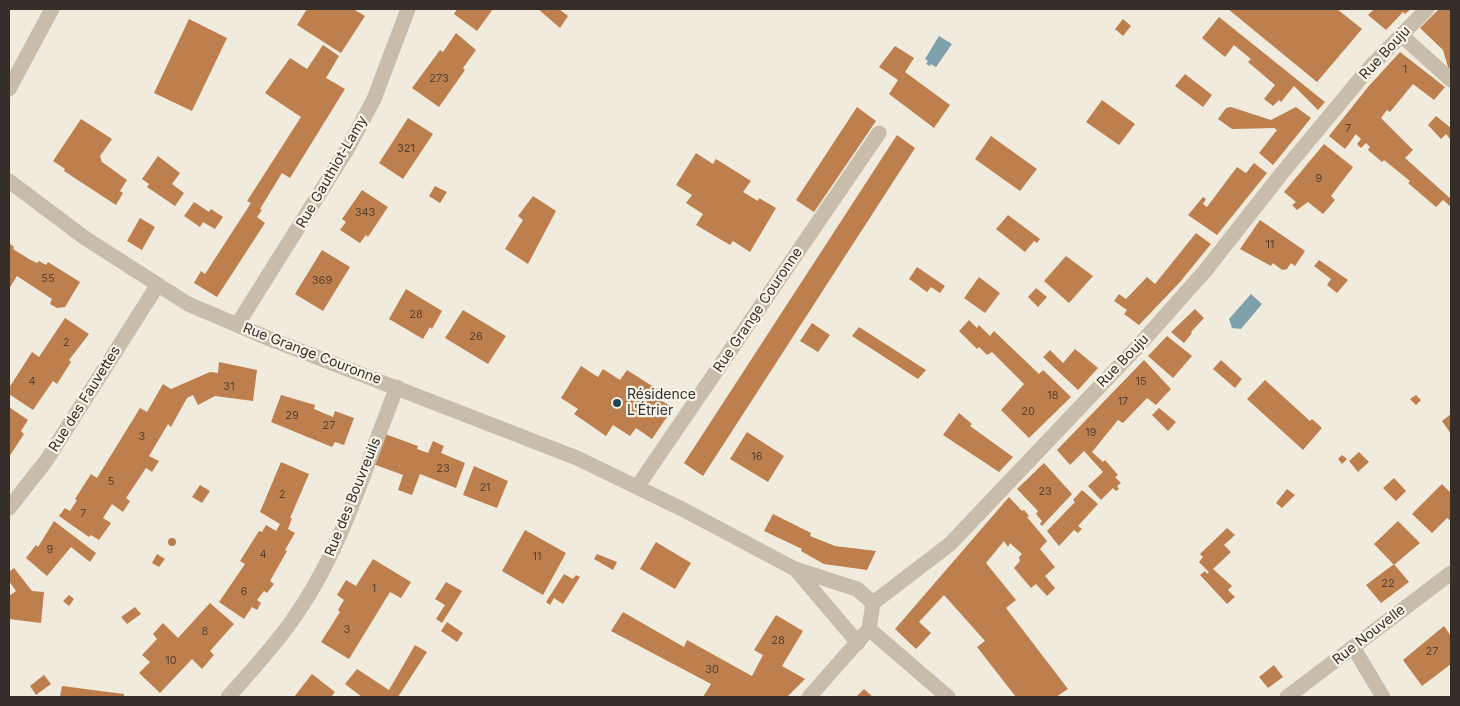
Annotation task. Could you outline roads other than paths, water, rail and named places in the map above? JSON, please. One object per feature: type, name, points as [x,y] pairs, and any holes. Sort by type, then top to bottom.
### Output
[{"type":"street","points":[[9,89],[52,9]]},
{"type":"street","name":"Rue Gauthiot-Lamy","points":[[237,325],[348,148],[374,99],[408,9]]},
{"type":"street","name":"Rue Bouju","points":[[873,603],[950,544],[1141,343],[1205,271],[1282,173],[1370,67],[1427,9]]},
{"type":"street","points":[[1402,36],[1451,80]]},
{"type":"street","name":"Rue Grange Couronne","points":[[637,487],[878,133]]},
{"type":"street","name":"Rue Grange Couronne","points":[[9,181],[85,238],[157,286],[188,304],[576,458],[637,487],[795,569],[857,589],[873,603]]},
{"type":"street","name":"Rue des Fauvettes","points":[[9,508],[46,461],[157,286]]},
{"type":"street","name":"Rue des Bouvreuils","points":[[228,697],[292,621],[313,586],[352,508],[397,387]]},
{"type":"street","name":"Rue Grange Couronne","points":[[795,569],[858,643]]},
{"type":"street","name":"Rue Nouvelle","points":[[1287,697],[1451,574]]},
{"type":"street","points":[[809,697],[869,629],[873,603]]},
{"type":"street","points":[[869,629],[948,697]]},
{"type":"street","points":[[1353,647],[1383,697]]},
{"type":"water","points":[[939,36],[952,44],[936,67],[931,64],[930,66],[926,64],[928,61],[925,59]]},
{"type":"water","points":[[1251,294],[1262,304],[1241,329],[1232,328],[1229,319]]},
{"type":"place","name":"Résidence L'Étrier","points":[[617,403]]}]
